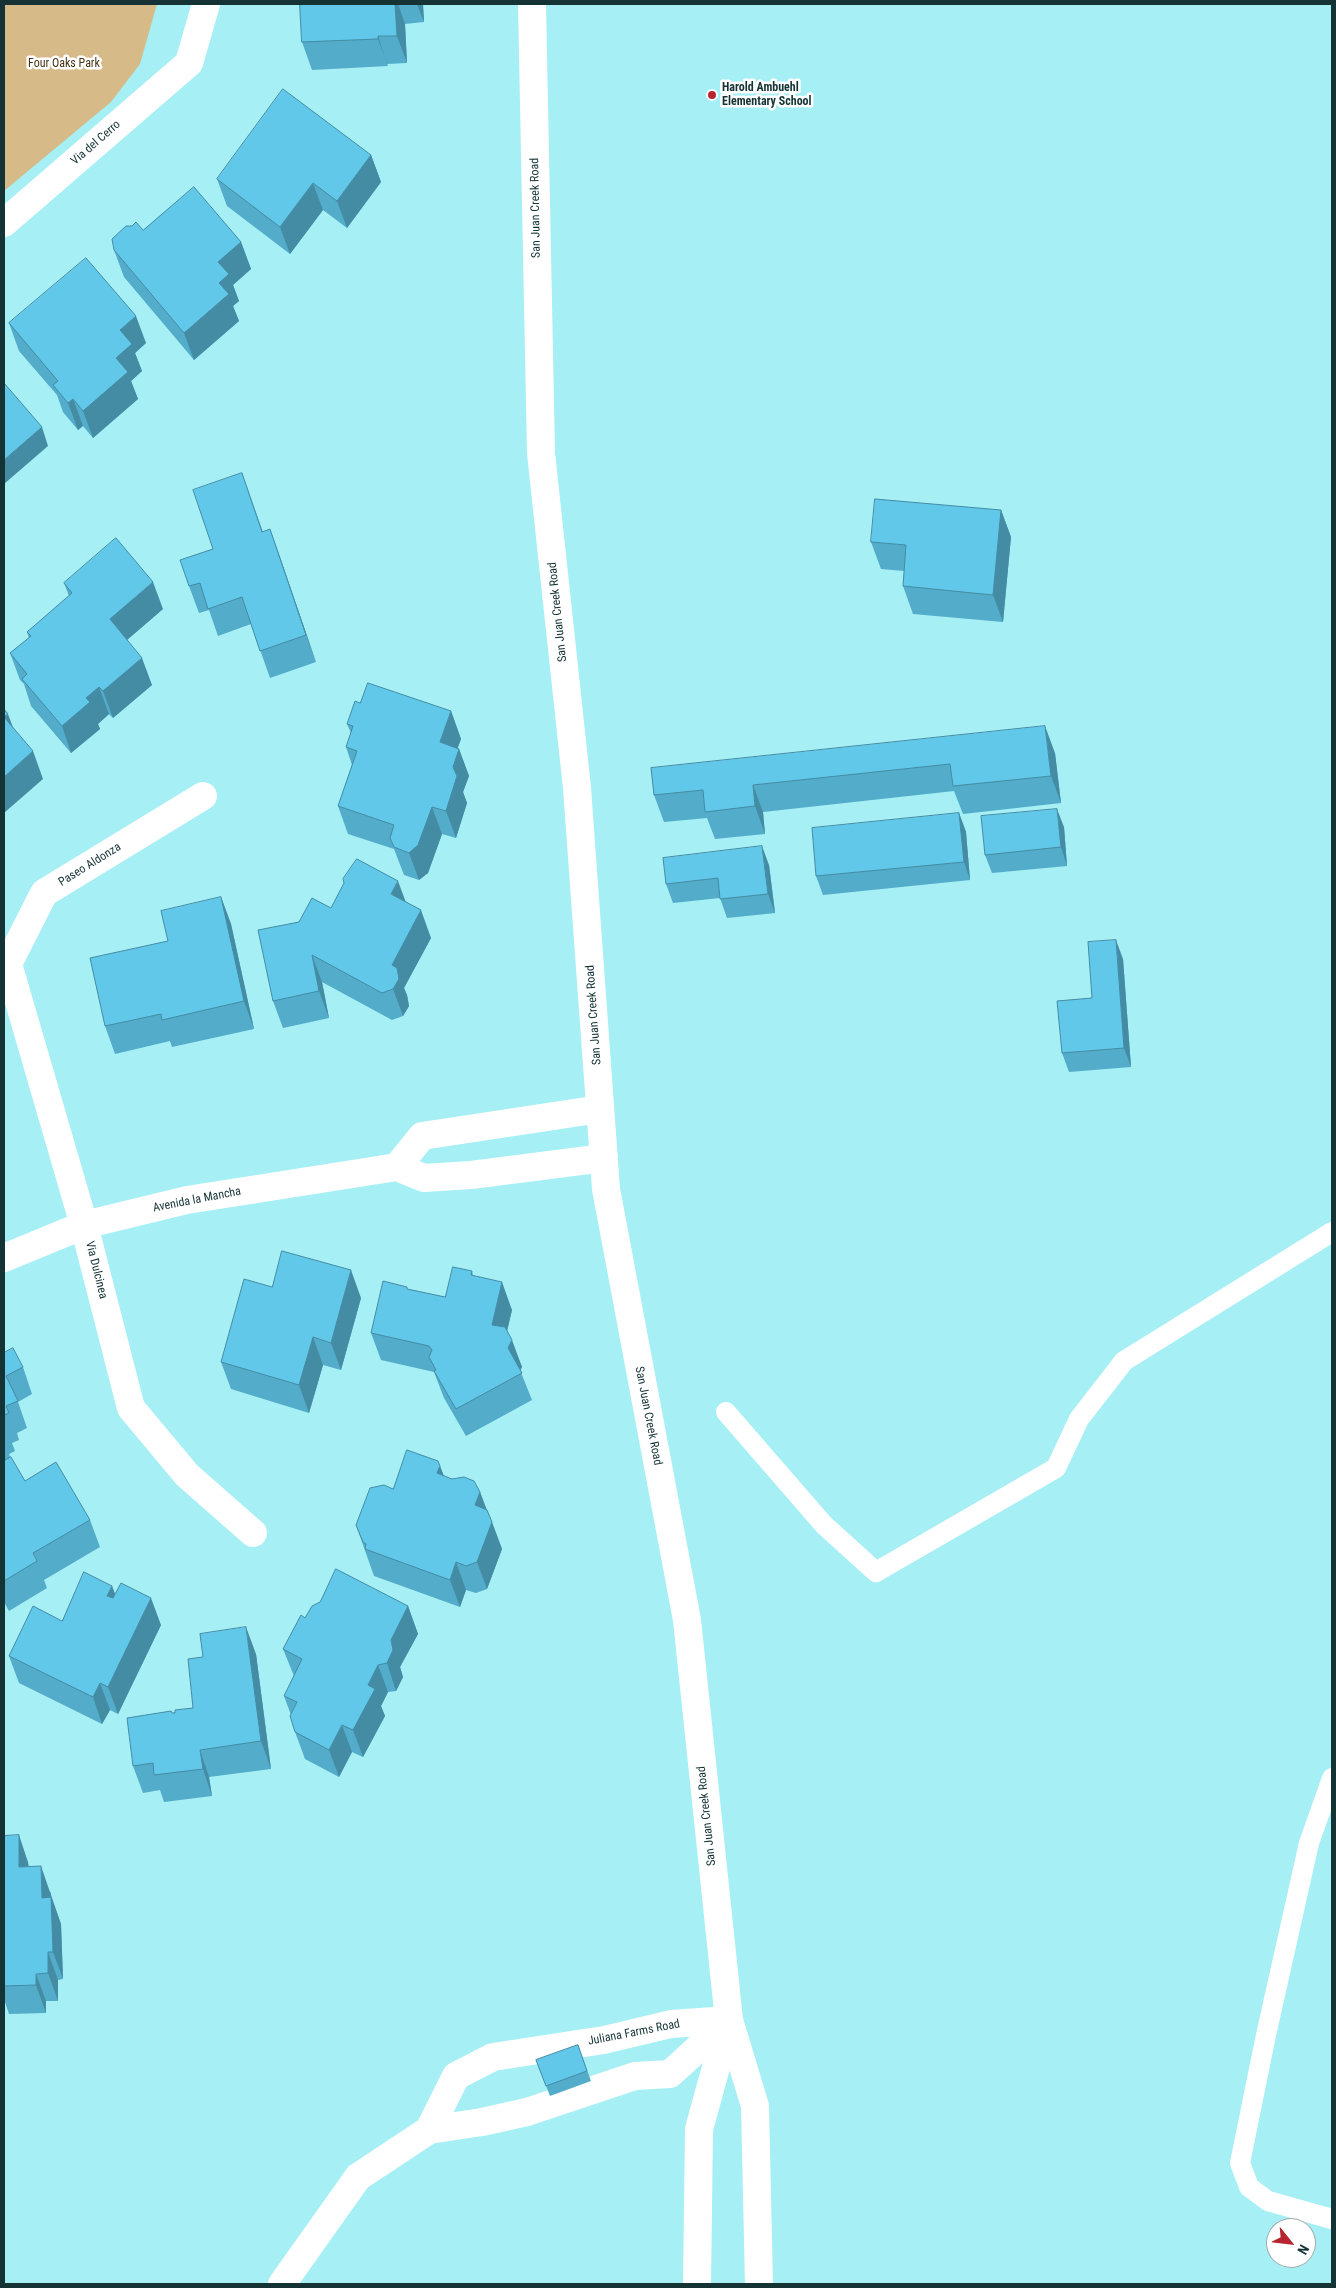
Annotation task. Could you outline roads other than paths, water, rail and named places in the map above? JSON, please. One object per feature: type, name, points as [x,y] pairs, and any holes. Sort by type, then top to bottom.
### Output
[{"type":"street","name":"Via del Cerro","points":[[4,222],[189,63],[206,4]]},
{"type":"street","name":"San Juan Creek Road","points":[[532,4],[541,453],[578,788],[604,1158],[610,1208],[687,1620],[729,2020],[755,2106],[759,2284]]},
{"type":"street","name":"Paseo Aldonza","points":[[8,964],[44,893],[203,796]]},
{"type":"street","name":"Via Dulcinea","points":[[8,964],[84,1225],[132,1408],[187,1475],[253,1533]]},
{"type":"street","points":[[600,1109],[422,1136],[397,1167],[424,1178],[471,1175],[604,1158]]},
{"type":"street","name":"Avenida la Mancha","points":[[4,1258],[84,1225],[187,1200],[397,1167]]},
{"type":"street","name":"San Juan Creek Road","points":[[697,2284],[698,2129],[729,2020]]},
{"type":"street","name":"Juliana Farms Road","points":[[429,2130],[456,2076],[493,2057],[604,2040],[671,2024],[729,2020]]},
{"type":"street","name":"Juliana Farms Road","points":[[282,2284],[358,2177],[429,2130],[482,2122],[527,2112],[635,2076],[670,2074],[729,2020]]},
{"type":"lane","points":[[726,1412],[824,1524],[876,1572],[1056,1468],[1079,1419],[1124,1361],[1332,1232]]},
{"type":"lane","points":[[1332,1778],[1309,1843],[1240,2163],[1249,2187],[1268,2201],[1332,2220]]},
{"type":"place","name":"Harold Ambuehl Elementary School","points":[[712,95]]},
{"type":"park label","name":"Four Oaks Park","points":[[64,64]]}]
